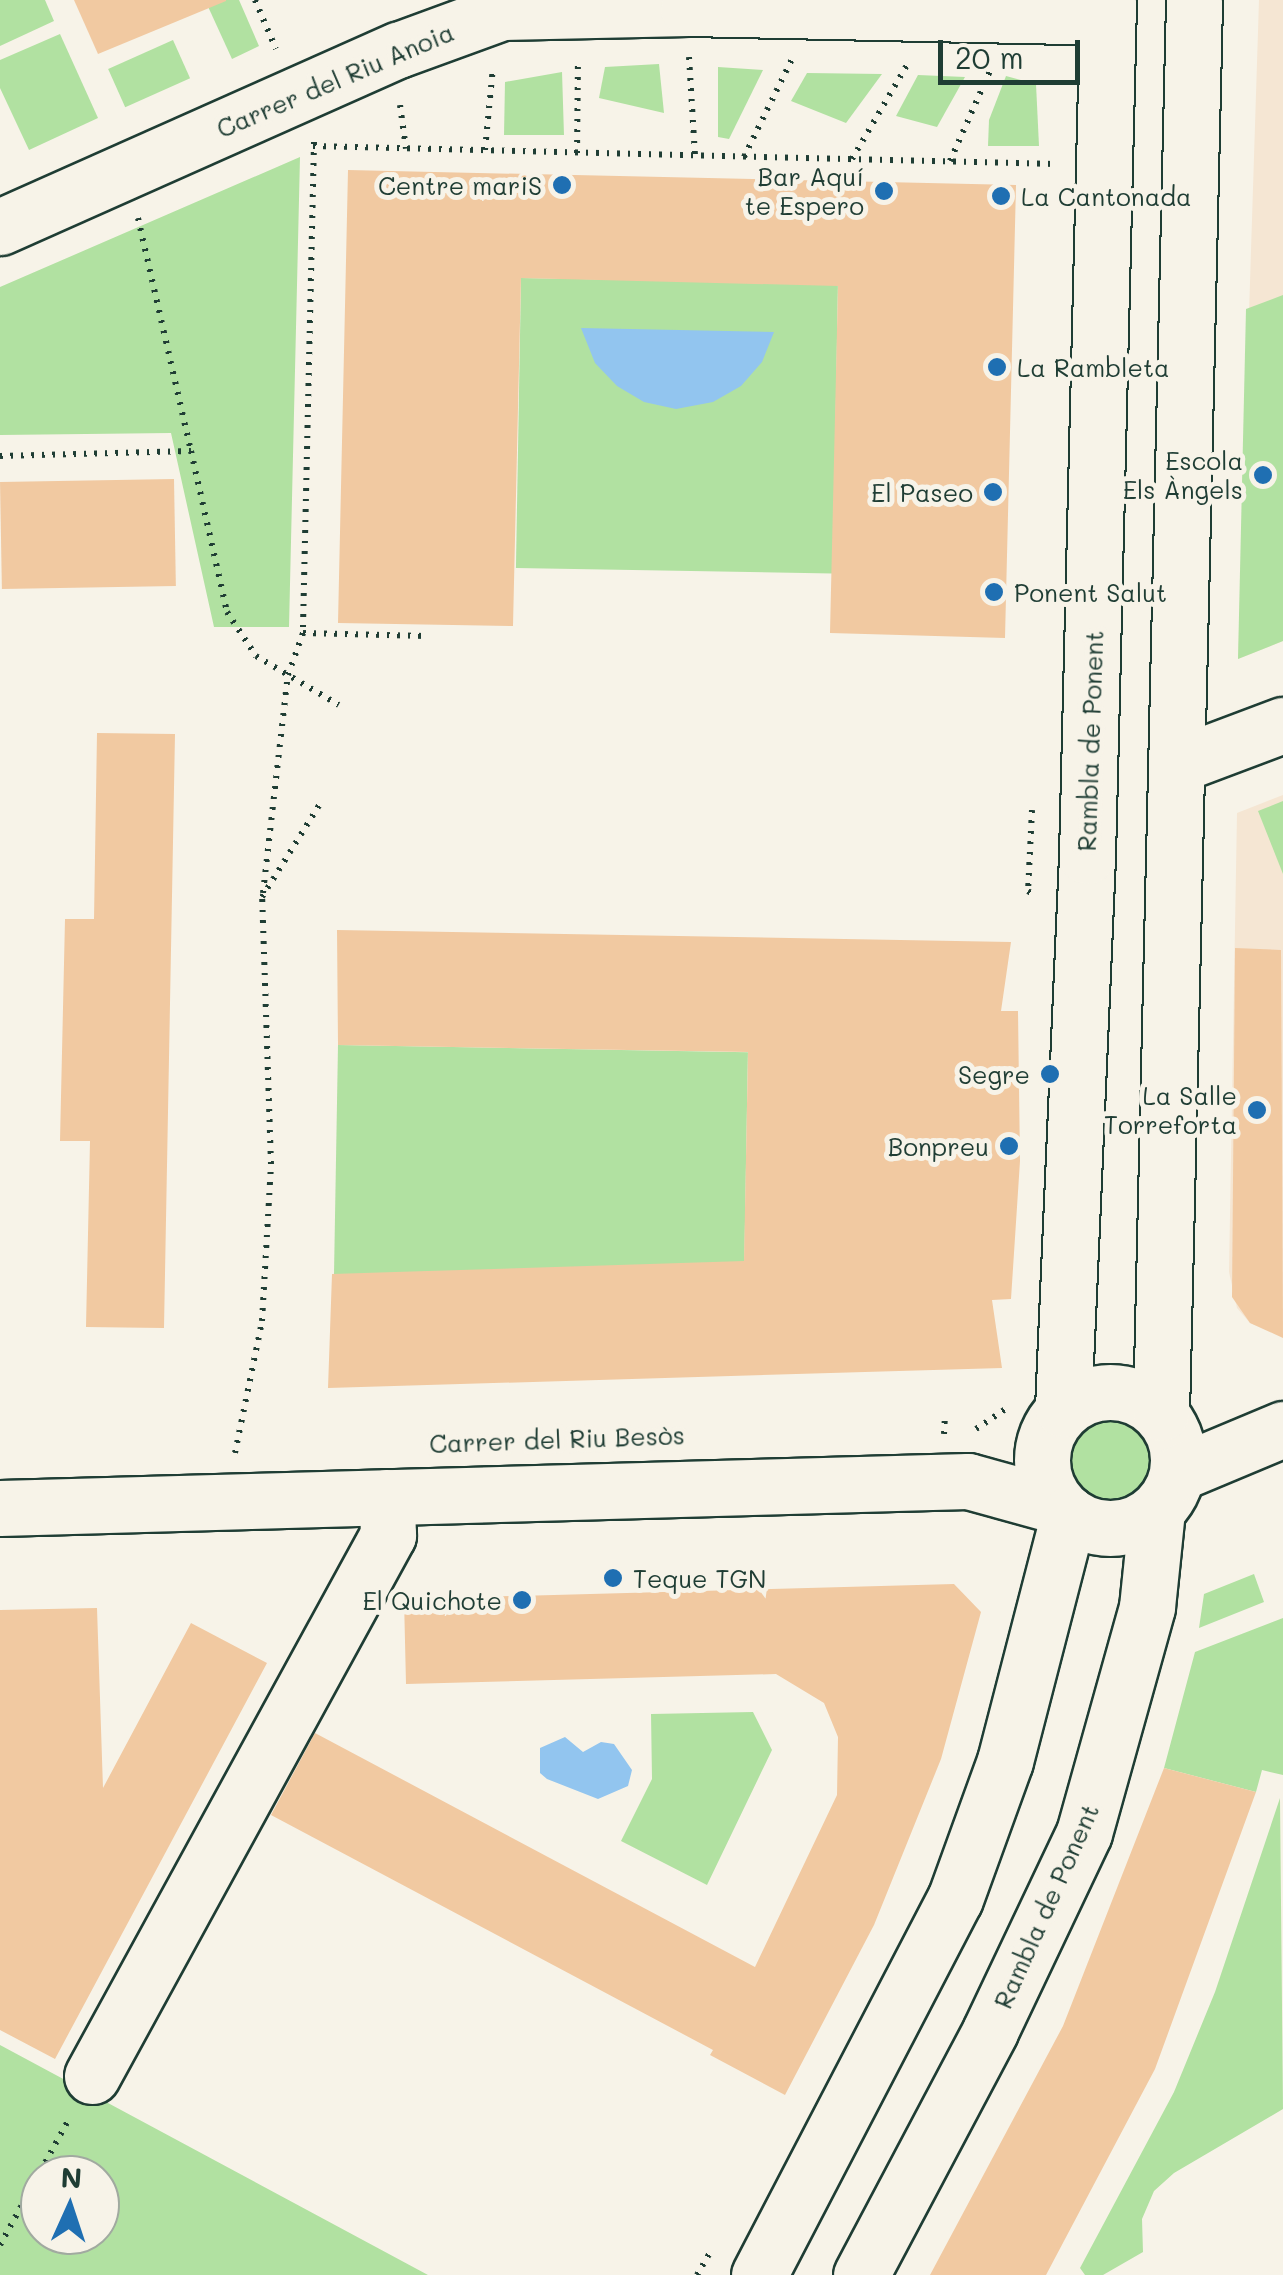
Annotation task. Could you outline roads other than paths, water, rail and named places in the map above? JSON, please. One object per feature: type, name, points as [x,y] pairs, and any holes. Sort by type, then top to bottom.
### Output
[{"type":"street","name":"Rambla de Ponent","points":[[861,2275],[990,2031],[1084,1833],[1147,1607],[1168,1458],[1194,0]]},
{"type":"street","name":"Carrer del Riu Anoia","points":[[0,227],[499,6],[1108,9]]},
{"type":"street","name":"Rambla de Ponent","points":[[1042,1412],[1088,856],[1108,9]]},
{"type":"street","points":[[1107,72],[1150,82],[1194,79]]},
{"type":"street","points":[[1179,764],[1283,725]]},
{"type":"street","points":[[0,1508],[387,1497],[963,1448],[1086,1395],[1113,1391],[1139,1397],[1168,1458]]},
{"type":"street","points":[[760,2275],[956,1899],[1004,1761],[1064,1510],[1043,1470],[1042,1412]]},
{"type":"street","points":[[963,1448],[1064,1510],[1107,1530],[1134,1525],[1168,1458],[1273,1433]]},
{"type":"street","points":[[92,2076],[388,1536],[387,1497]]},
{"type":"water","points":[[581,328],[774,332],[762,362],[741,386],[713,402],[676,409],[644,402],[617,386],[595,363]]},
{"type":"water","points":[[565,1737],[583,1752],[601,1742],[614,1744],[632,1770],[628,1786],[598,1799],[547,1779],[540,1773],[540,1748]]},
{"type":"place","name":"Centre mariS","points":[[562,185]]},
{"type":"place","name":"Bar Aquí te Espero","points":[[884,191]]},
{"type":"place","name":"La Cantonada","points":[[1001,196]]},
{"type":"place","name":"La Rambleta","points":[[997,367]]},
{"type":"place","name":"Escola Els Àngels","points":[[1263,475]]},
{"type":"place","name":"El Paseo","points":[[993,492]]},
{"type":"place","name":"Ponent Salut","points":[[994,592]]},
{"type":"place","name":"Segre","points":[[1050,1074]]},
{"type":"place","name":"La Salle Torreforta","points":[[1257,1110]]},
{"type":"place","name":"Bonpreu","points":[[1009,1146]]},
{"type":"place","name":"Teque TGN","points":[[613,1578]]},
{"type":"place","name":"El Quichote","points":[[522,1600]]}]
